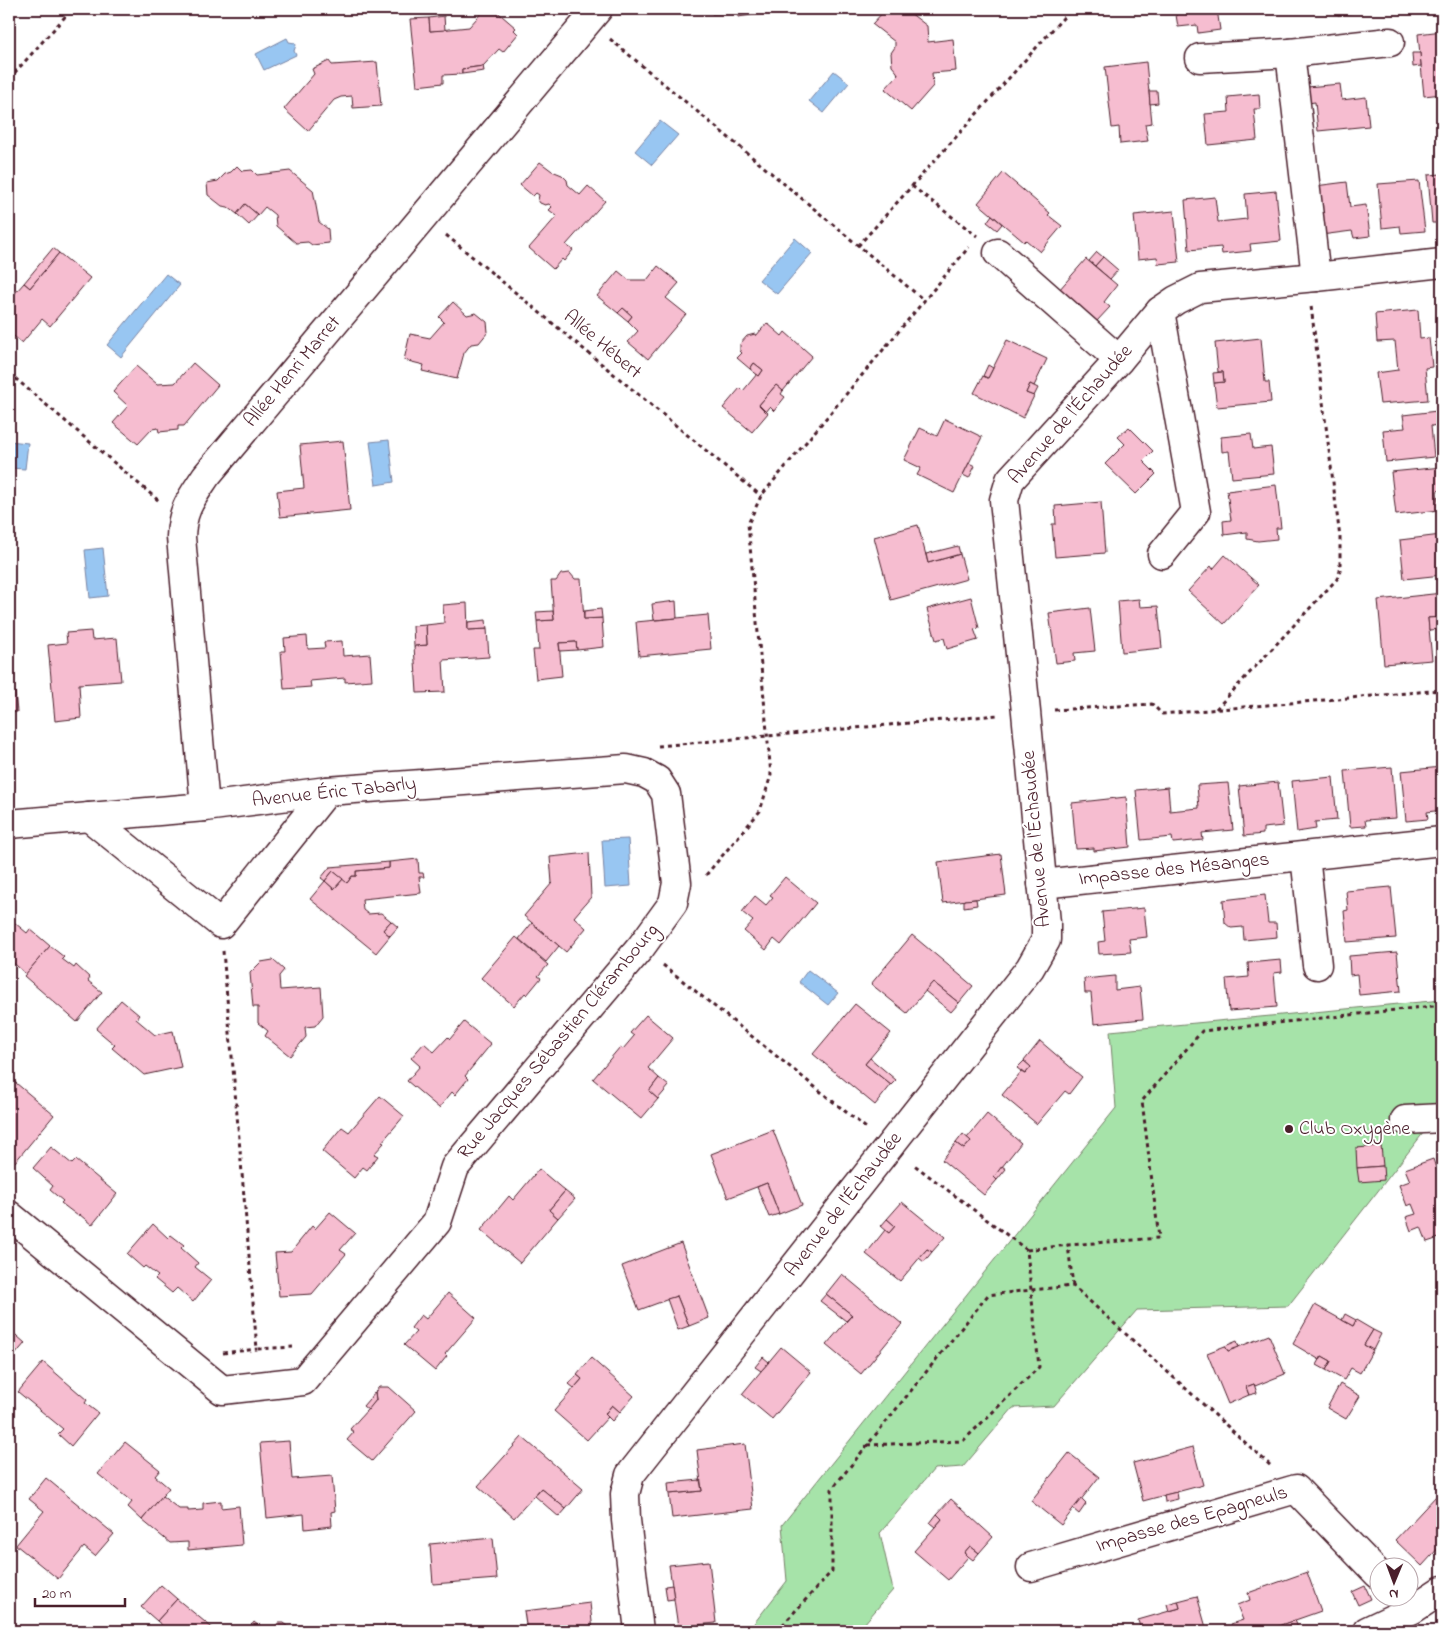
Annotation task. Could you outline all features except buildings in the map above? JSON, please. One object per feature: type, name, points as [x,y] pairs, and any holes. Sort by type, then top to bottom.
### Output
[{"type":"street","name":"Allée Henri Marret","points":[[205,807],[181,538],[182,521],[188,504],[206,476],[593,15]]},
{"type":"street","points":[[1200,58],[1290,53],[1390,42]]},
{"type":"street","points":[[1290,53],[1312,278]]},
{"type":"street","points":[[988,245],[1119,360]]},
{"type":"street","name":"Avenue de l'Échaudée","points":[[639,1631],[626,1520],[625,1494],[630,1475],[1030,968],[1046,940],[1046,922],[1026,712],[1004,500],[1010,480],[1119,360],[1160,311],[1176,300],[1200,288],[1312,278],[1442,263]]},
{"type":"street","points":[[1160,311],[1196,512],[1162,554]]},
{"type":"street","name":"Avenue Éric Tabarly","points":[[9,824],[205,807],[327,790],[626,769],[644,773],[657,780]]},
{"type":"street","name":"Rue Jacques Sébastien Clérambourg","points":[[303,1381],[437,1222],[455,1167],[641,947],[673,904],[677,884],[666,794],[657,780]]},
{"type":"street","points":[[89,817],[221,924],[327,790]]},
{"type":"street","name":"Impasse des Mésanges","points":[[1042,884],[1442,841]]},
{"type":"street","points":[[1305,856],[1317,965]]},
{"type":"street","points":[[1405,1120],[1442,1118]]},
{"type":"street","points":[[9,1215],[222,1390],[303,1381]]},
{"type":"street","name":"Impasse des Epagneuls","points":[[1031,1567],[1296,1489],[1368,1564]]},
{"type":"street","points":[[1418,1599],[1442,1590]]},
{"type":"street","points":[[1367,1631],[1401,1608]]},
{"type":"path","points":[[9,79],[72,9]]},
{"type":"path","points":[[858,246],[1071,9]]},
{"type":"path","points":[[593,15],[858,246],[925,301]]},
{"type":"path","points":[[673,904],[698,884],[760,811],[771,775],[748,524],[761,496],[925,301],[988,245],[912,186]]},
{"type":"path","name":"Allée Hébert","points":[[424,216],[761,496]]},
{"type":"path","points":[[1216,709],[1337,579],[1340,571],[1340,538],[1312,278]]},
{"type":"path","points":[[9,373],[182,521]]},
{"type":"path","points":[[221,924],[257,1350],[299,1346],[303,1381]]},
{"type":"path","points":[[641,947],[890,1147],[1027,1250],[1159,1238],[1142,1101],[1202,1031],[1442,1005]]},
{"type":"path","points":[[1068,1245],[1073,1286],[1296,1489]]},
{"type":"path","points":[[867,1446],[963,1441],[1039,1367],[1027,1250]]},
{"type":"path","points":[[777,1631],[832,1571],[832,1488],[988,1296],[1073,1286]]},
{"type":"green space","points":[[1442,1000],[1442,1109],[1288,1306],[1137,1310],[1054,1406],[1013,1408],[963,1467],[934,1469],[880,1533],[893,1590],[858,1631],[748,1631],[787,1581],[782,1525],[1116,1108],[1110,1031]]},
{"type":"water","points":[[287,38],[289,42],[295,43],[294,51],[296,55],[264,70],[256,54]]},
{"type":"water","points":[[834,71],[849,83],[824,113],[809,101]]},
{"type":"water","points":[[660,121],[678,135],[652,165],[635,151]]},
{"type":"water","points":[[795,238],[812,253],[777,294],[759,280]]},
{"type":"water","points":[[166,274],[180,285],[121,357],[107,345]]},
{"type":"water","points":[[389,440],[394,482],[376,485],[370,442]]},
{"type":"water","points":[[9,441],[28,443],[25,469],[9,468]]},
{"type":"water","points":[[103,548],[108,596],[90,598],[85,550]]},
{"type":"water","points":[[628,839],[631,886],[605,888],[602,840]]},
{"type":"water","points":[[808,970],[838,993],[828,1005],[799,982]]},
{"type":"place","name":"Club Oxygène","points":[[1289,1129]]}]
